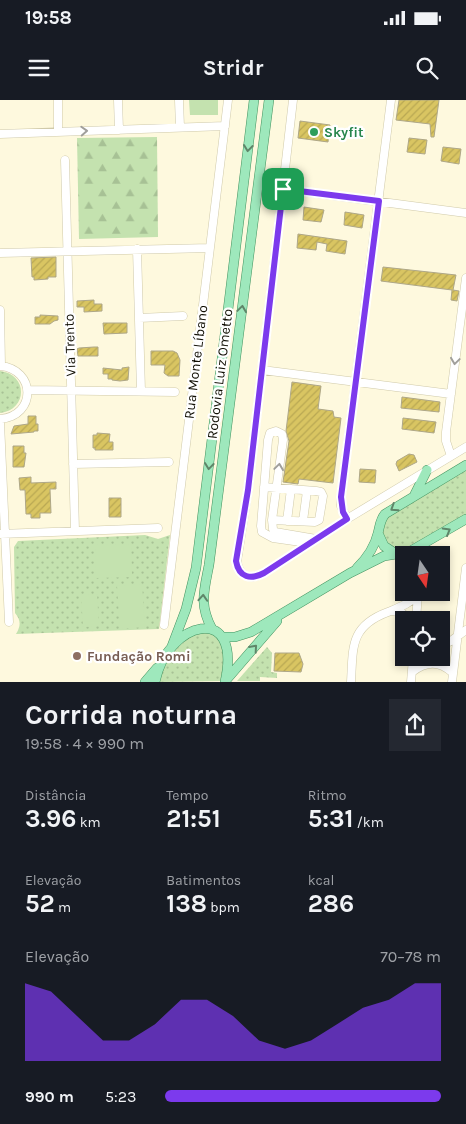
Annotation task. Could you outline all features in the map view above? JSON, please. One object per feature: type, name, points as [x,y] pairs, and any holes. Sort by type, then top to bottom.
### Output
[{"type":"main road","name":"Rodovia Luiz Ometto","points":[[172,646],[186,609],[196,568],[254,100]]},
{"type":"main road","name":"Rodovia Luiz Ometto","points":[[212,629],[203,607],[203,595],[209,565],[269,100]]},
{"type":"main road","points":[[350,574],[366,558],[378,533],[380,521],[385,514],[466,464]]},
{"type":"main road","points":[[416,494],[428,470]]},
{"type":"main road","points":[[421,546],[466,520]]},
{"type":"main road","points":[[378,533],[384,546],[395,551]]},
{"type":"main road","points":[[222,637],[235,637],[251,632],[283,615],[350,574],[384,556],[395,555]]},
{"type":"main road","points":[[225,682],[283,615]]},
{"type":"main road","points":[[145,682],[181,636],[202,628],[212,629],[222,637],[229,656],[225,682]]},
{"type":"main road","points":[[155,682],[160,664]]},
{"type":"street","points":[[58,100],[58,132]]},
{"type":"street","points":[[118,100],[119,130]]},
{"type":"street","points":[[179,100],[180,127]]},
{"type":"street","name":"Rua Monte Líbano","points":[[164,625],[228,100]]},
{"type":"street","points":[[293,100],[247,494],[236,561],[239,570],[245,576],[254,577],[264,573],[308,543],[466,447]]},
{"type":"street","points":[[347,519],[343,512],[341,497],[391,100]]},
{"type":"street","points":[[0,134],[225,126]]},
{"type":"street","name":"Via Trento","points":[[65,160],[75,530]]},
{"type":"street","points":[[283,189],[466,213]]},
{"type":"street","points":[[0,253],[210,248]]},
{"type":"street","points":[[137,249],[141,390]]},
{"type":"street","points":[[451,456],[446,441],[446,432],[466,278]]},
{"type":"street","points":[[0,310],[1,366],[11,368],[19,373],[25,381],[28,390],[27,397],[20,411],[7,418],[0,419]]},
{"type":"street","points":[[139,318],[183,316]]},
{"type":"street","points":[[262,370],[450,394]]},
{"type":"street","points":[[28,390],[141,390],[175,392]]},
{"type":"street","points":[[0,423],[2,533],[9,622]]},
{"type":"street","points":[[308,543],[273,538],[262,532],[268,440],[270,434],[276,431],[282,434],[283,440],[272,520],[273,529],[275,532],[316,539]]},
{"type":"street","points":[[73,464],[168,462]]},
{"type":"street","points":[[247,494],[264,494],[276,488],[321,492],[323,496],[319,520],[315,522],[272,520]]},
{"type":"street","points":[[287,521],[291,489]]},
{"type":"street","points":[[303,521],[307,490]]},
{"type":"street","points":[[2,533],[158,528]]},
{"type":"street","points":[[453,677],[466,568]]},
{"type":"street","points":[[351,682],[354,642],[358,634],[372,619],[411,601]]},
{"type":"street","points":[[391,610],[395,611]]},
{"type":"street","points":[[450,642],[466,630]]},
{"type":"street","points":[[412,672],[426,664],[435,663],[442,665],[453,677]]},
{"type":"street","points":[[411,682],[412,666]]},
{"type":"green space","points":[[189,100],[218,100],[218,115],[190,115]]},
{"type":"green space","points":[[157,137],[158,237],[79,239],[77,138]]},
{"type":"green space","points":[[0,371],[16,378],[21,392],[16,406],[0,413]]},
{"type":"green space","points":[[466,469],[466,515],[413,546],[395,546],[395,548],[384,539],[382,526],[389,514]]},
{"type":"green space","points":[[145,535],[158,539],[170,535],[159,629],[16,634],[20,623],[15,613],[14,547],[18,541]]},
{"type":"green space","points":[[131,544],[132,577],[96,578],[95,545]]},
{"type":"green space","points":[[142,584],[145,627],[120,629],[117,586]]},
{"type":"green space","points":[[97,594],[99,626],[83,627],[81,595]]},
{"type":"green space","points":[[196,632],[214,633],[226,648],[222,681],[159,682],[165,665],[173,653]]},
{"type":"green space","points":[[267,647],[272,653],[271,672],[277,673],[277,678],[260,677],[260,681],[237,681]]},
{"type":"building","points":[[399,100],[439,100],[434,137],[431,137],[430,124],[396,120]]},
{"type":"building","name":"Skyfit","points":[[300,121],[330,125],[328,142],[298,138]]},
{"type":"building","points":[[409,138],[427,140],[425,154],[407,152]]},
{"type":"building","points":[[443,147],[461,149],[459,164],[441,161]]},
{"type":"building","points":[[304,207],[324,210],[321,222],[303,220]]},
{"type":"building","points":[[345,212],[364,215],[362,228],[344,225]]},
{"type":"building","points":[[298,234],[347,241],[345,254],[326,251],[327,244],[317,242],[316,250],[297,248]]},
{"type":"building","points":[[56,257],[56,277],[34,280],[34,277],[32,277],[31,258]]},
{"type":"building","points":[[383,267],[456,275],[453,290],[459,291],[457,301],[451,300],[452,290],[381,281]]},
{"type":"building","points":[[94,300],[94,304],[102,304],[102,311],[84,312],[84,307],[77,307],[77,301]]},
{"type":"building","points":[[40,315],[58,316],[58,320],[50,324],[35,324],[35,317],[40,317]]},
{"type":"building","points":[[103,323],[127,323],[127,333],[104,334]]},
{"type":"building","points":[[98,347],[98,356],[78,356],[77,349],[79,348]]},
{"type":"building","points":[[151,351],[173,351],[177,353],[180,360],[179,376],[168,376],[164,373],[165,365],[151,365]]},
{"type":"building","points":[[129,367],[128,380],[112,380],[108,379],[108,374],[103,374],[103,368],[122,370],[122,368]]},
{"type":"building","points":[[292,382],[321,386],[318,409],[333,411],[334,417],[341,418],[333,483],[299,479],[298,484],[283,482],[289,441],[286,431]]},
{"type":"building","points":[[402,397],[440,402],[439,412],[401,408]]},
{"type":"building","points":[[28,416],[36,416],[38,431],[11,434],[14,426],[28,424]]},
{"type":"building","points":[[403,418],[436,422],[434,433],[402,429]]},
{"type":"building","points":[[97,433],[110,434],[109,442],[113,442],[113,450],[95,450],[93,448],[93,435],[97,435]]},
{"type":"building","points":[[13,446],[24,446],[24,453],[26,453],[24,467],[13,467]]},
{"type":"building","points":[[409,454],[414,455],[417,462],[399,471],[396,464],[397,461]]},
{"type":"building","points":[[360,469],[376,470],[375,483],[359,482]]},
{"type":"building","points":[[31,477],[31,483],[56,482],[56,489],[50,489],[51,513],[40,513],[40,518],[31,518],[31,514],[26,514],[25,490],[20,490],[19,478]]},
{"type":"building","points":[[109,498],[121,498],[121,517],[109,517]]},
{"type":"building","points":[[275,653],[299,653],[303,664],[301,672],[274,671]]},
{"type":"place","name":"Skyfit","points":[[314,132]]},
{"type":"place","name":"Fundação Romi","points":[[77,656]]},
{"type":"route","points":[[283,189],[379,201],[341,497],[341,506],[347,519],[264,573],[249,578],[242,574],[236,561],[248,490],[283,189]]}]
